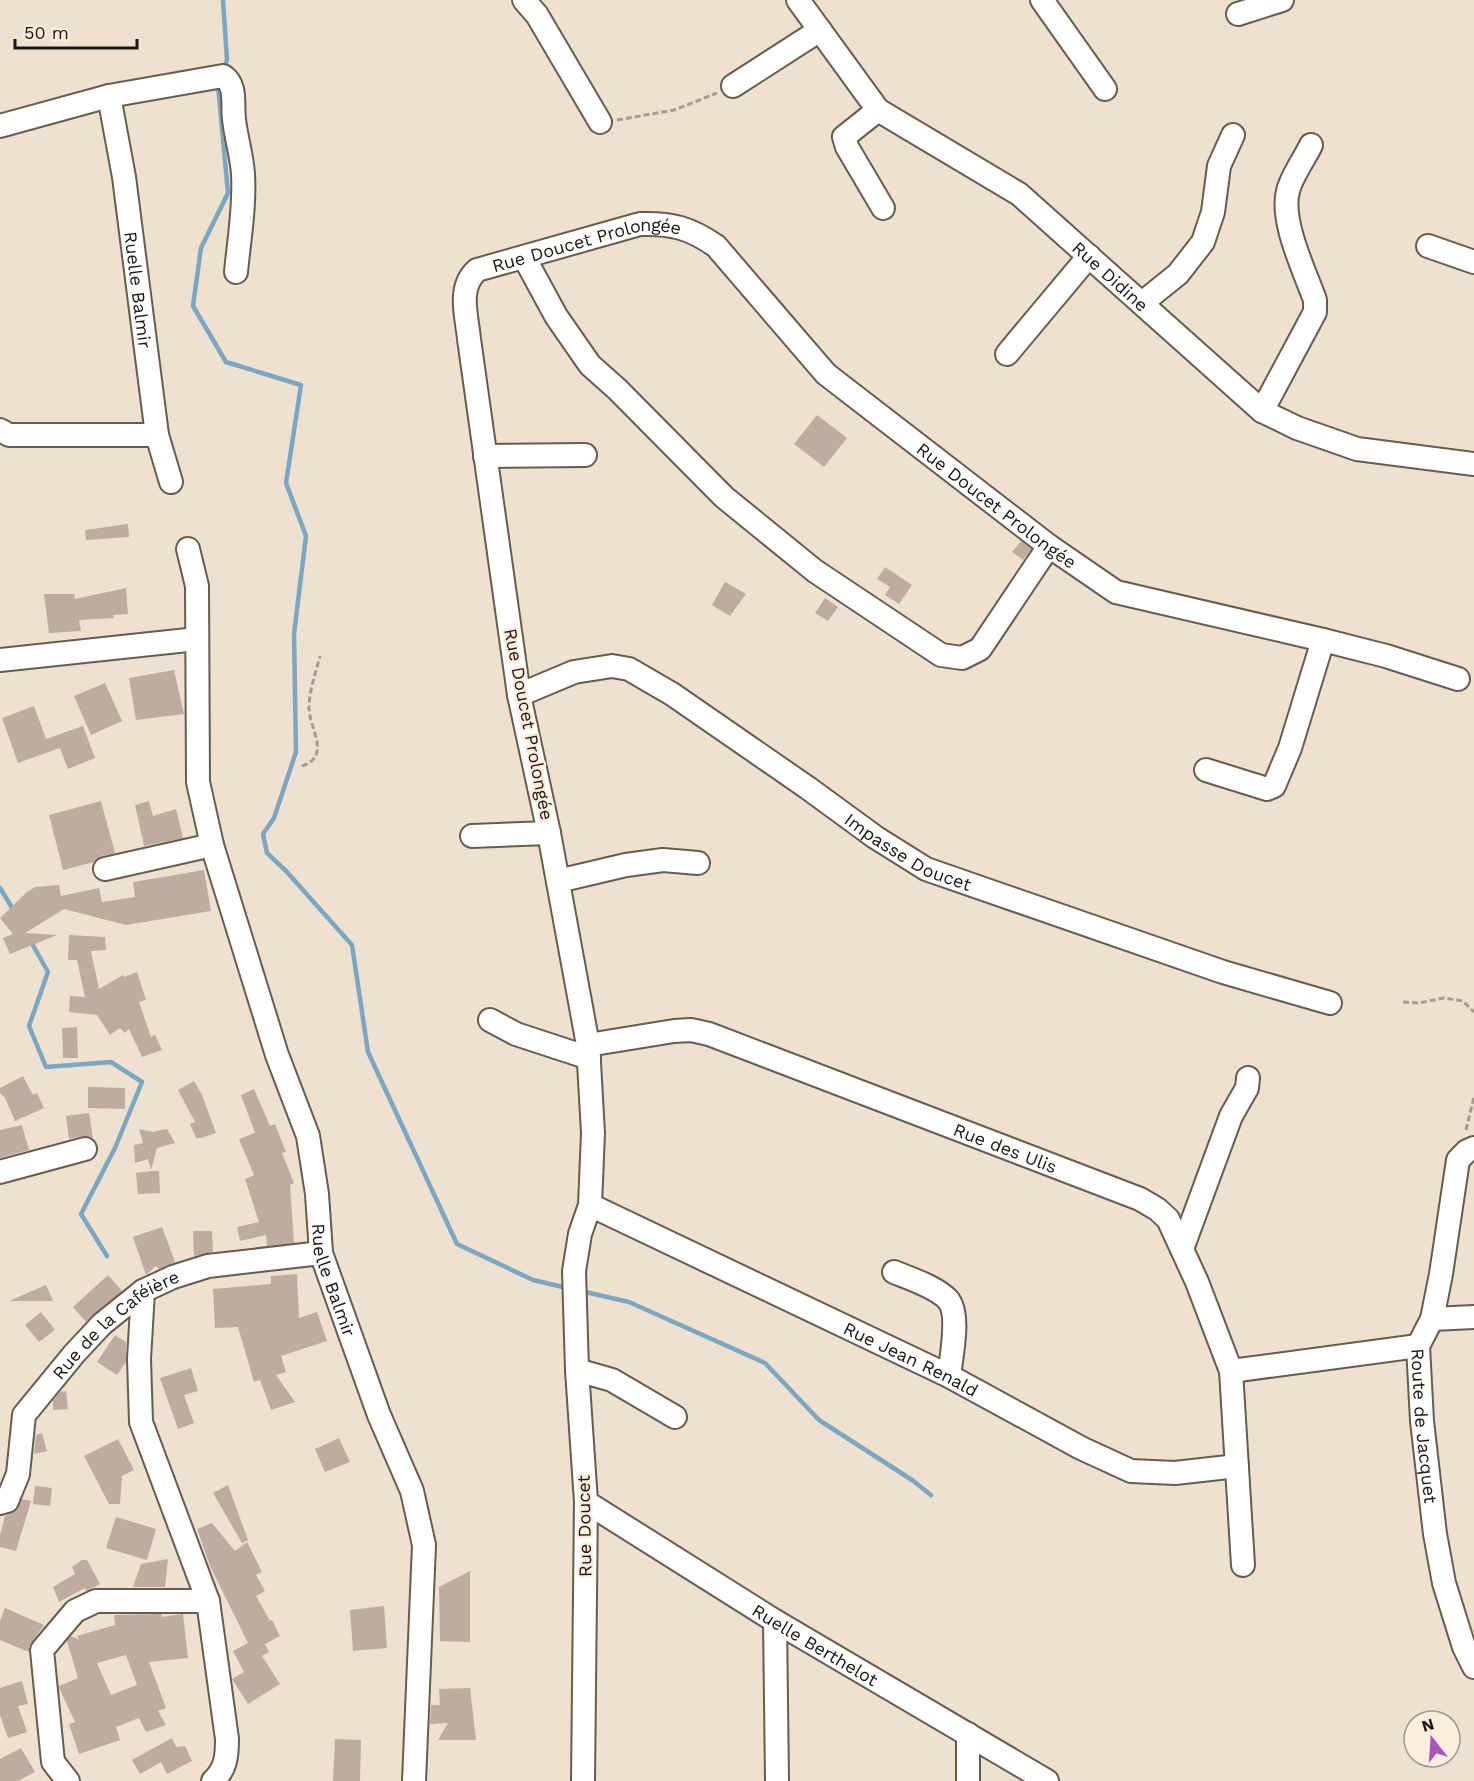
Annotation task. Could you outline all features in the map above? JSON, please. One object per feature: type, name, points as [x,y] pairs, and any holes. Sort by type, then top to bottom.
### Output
[{"type":"street","points":[[524,0],[537,15],[600,122]]},
{"type":"street","name":"Rue Didine","points":[[798,0],[878,110],[1019,194],[1262,411],[1298,428],[1357,449],[1474,464]]},
{"type":"street","points":[[1042,0],[1105,89]]},
{"type":"street","points":[[1238,14],[1282,0]]},
{"type":"street","points":[[733,86],[820,30]]},
{"type":"street","points":[[0,126],[109,96],[224,76],[232,86],[234,119],[243,173],[236,272]]},
{"type":"street","name":"Ruelle Balmir","points":[[109,96],[124,177],[157,435],[171,482]]},
{"type":"street","points":[[878,110],[844,137],[847,147],[883,208]]},
{"type":"street","points":[[1142,303],[1178,274],[1203,242],[1213,212],[1219,166],[1233,135]]},
{"type":"street","points":[[1262,411],[1315,312],[1316,300],[1289,226],[1287,207],[1288,191],[1311,145]]},
{"type":"street","name":"Rue Doucet Prolongée","points":[[574,1271],[580,1234],[591,1205],[594,1133],[589,1051],[549,834],[519,695],[469,339],[465,287],[477,270],[640,224],[663,224],[697,233],[716,246],[826,374],[1049,546],[1116,592],[1386,656],[1458,679]]},
{"type":"street","points":[[1428,246],[1474,262]]},
{"type":"street","points":[[1007,354],[1089,256]]},
{"type":"street","points":[[524,257],[556,316],[590,365],[618,389],[724,497],[815,571],[941,655],[962,658],[980,649],[1049,546]]},
{"type":"street","points":[[0,430],[9,435],[157,435]]},
{"type":"street","points":[[485,456],[585,455]]},
{"type":"street","name":"Ruelle Balmir","points":[[188,549],[196,586],[198,782],[212,845],[277,1055],[308,1136],[318,1194],[321,1253],[379,1415],[412,1491],[420,1520],[424,1545],[414,1781]]},
{"type":"street","points":[[0,660],[197,639]]},
{"type":"street","points":[[1206,770],[1267,789],[1274,786],[1290,748],[1323,640]]},
{"type":"street","name":"Impasse Doucet","points":[[519,695],[574,672],[612,666],[629,669],[672,694],[875,837],[926,869],[1223,972],[1330,1003]]},
{"type":"street","points":[[472,836],[549,834]]},
{"type":"street","points":[[105,868],[212,845]]},
{"type":"street","points":[[558,881],[626,865],[663,861],[699,863]]},
{"type":"street","points":[[490,1020],[516,1034],[589,1051]]},
{"type":"street","name":"Rue des Ulis","points":[[589,1051],[674,1031],[691,1030],[709,1035],[1140,1199],[1157,1209],[1168,1219],[1182,1249],[1231,1371],[1244,1565]]},
{"type":"street","points":[[1182,1249],[1231,1116],[1247,1088],[1248,1078]]},
{"type":"street","name":"Route de Jacquet","points":[[1474,1148],[1467,1151],[1458,1161],[1432,1318],[1418,1346],[1422,1421],[1435,1534],[1450,1600],[1464,1647],[1474,1667]]},
{"type":"street","points":[[0,1172],[85,1149]]},
{"type":"street","name":"Rue Jean Renald","points":[[591,1205],[950,1376],[1081,1448],[1131,1471],[1174,1473],[1237,1467]]},
{"type":"street","name":"Rue de la Caféière","points":[[0,1503],[6,1501],[18,1474],[24,1415],[102,1324],[143,1291],[173,1276],[208,1266],[321,1253]]},
{"type":"street","name":"Rue Doucet","points":[[574,1271],[574,1314],[586,1502],[583,1781]]},
{"type":"street","points":[[894,1272],[939,1292],[948,1300],[953,1309],[950,1376]]},
{"type":"street","points":[[143,1291],[140,1359],[141,1422],[208,1601],[227,1739],[227,1756],[222,1773],[213,1781]]},
{"type":"street","points":[[1432,1318],[1474,1317]]},
{"type":"street","points":[[1231,1371],[1418,1346]]},
{"type":"street","points":[[577,1370],[612,1380],[675,1417]]},
{"type":"street","name":"Ruelle Berthelot","points":[[586,1502],[775,1621],[1047,1781]]},
{"type":"street","points":[[68,1781],[52,1762],[42,1650],[75,1611],[96,1600],[208,1601]]},
{"type":"street","points":[[775,1621],[777,1781]]},
{"type":"street","points":[[968,1781],[969,1734]]},
{"type":"path","points":[[600,122],[674,110],[733,86]]},
{"type":"path","points":[[302,766],[310,763],[317,749],[317,739],[309,710],[320,656]]},
{"type":"path","points":[[1403,1002],[1419,1003],[1444,998],[1463,1001],[1474,1012]]},
{"type":"building","points":[[817,415],[847,438],[824,467],[794,444]]},
{"type":"building","points":[[128,524],[129,537],[86,540],[85,530]]},
{"type":"building","points":[[1021,541],[1031,549],[1023,560],[1012,552]]},
{"type":"building","points":[[885,567],[912,585],[899,604],[885,595],[890,587],[877,579]]},
{"type":"building","points":[[725,582],[746,594],[730,616],[712,605]]},
{"type":"building","points":[[126,588],[128,614],[113,615],[114,618],[79,620],[81,631],[49,633],[44,594],[74,594],[75,599]]},
{"type":"building","points":[[825,598],[838,607],[828,621],[815,613]]},
{"type":"building","points":[[174,670],[184,714],[136,720],[129,678]]},
{"type":"building","points":[[105,683],[122,721],[91,735],[74,696]]},
{"type":"building","points":[[34,706],[46,739],[83,726],[95,758],[68,769],[60,748],[18,763],[2,718]]},
{"type":"building","points":[[101,801],[115,853],[101,856],[94,862],[63,870],[49,815]]},
{"type":"building","points":[[149,801],[153,816],[176,809],[183,838],[144,846],[135,805]]},
{"type":"building","points":[[204,870],[211,911],[126,925],[64,909],[25,933],[57,935],[10,954],[3,938],[13,934],[0,918],[35,887],[59,885],[61,896],[99,888],[102,902],[135,897],[133,882]]},
{"type":"building","points":[[69,935],[105,937],[106,950],[91,951],[99,989],[123,975],[124,977],[137,972],[146,1000],[139,1002],[151,1037],[155,1035],[162,1050],[142,1057],[129,1029],[125,1033],[120,1028],[110,1035],[97,1015],[69,1012],[70,996],[85,997],[77,960],[68,960]]},
{"type":"building","points":[[77,1027],[78,1058],[63,1058],[62,1028]]},
{"type":"building","points":[[23,1076],[33,1095],[37,1093],[44,1108],[15,1121],[5,1098],[0,1093],[0,1088]]},
{"type":"building","points":[[194,1081],[202,1095],[216,1133],[201,1138],[196,1138],[190,1124],[195,1122],[178,1090]]},
{"type":"building","points":[[88,1087],[125,1088],[125,1109],[88,1108]]},
{"type":"building","points":[[254,1089],[270,1126],[275,1124],[286,1152],[282,1153],[294,1183],[290,1185],[294,1243],[267,1246],[266,1235],[240,1241],[237,1227],[259,1222],[245,1179],[254,1175],[239,1139],[255,1133],[241,1095]]},
{"type":"building","points":[[89,1113],[93,1138],[82,1136],[69,1139],[66,1116]]},
{"type":"building","points":[[22,1125],[29,1150],[0,1158],[0,1130]]},
{"type":"building","points":[[139,1129],[153,1132],[167,1129],[175,1143],[157,1148],[151,1170],[148,1159],[135,1163],[134,1145],[143,1143]]},
{"type":"building","points":[[159,1171],[160,1193],[138,1194],[136,1173]]},
{"type":"building","points":[[162,1227],[175,1262],[159,1269],[156,1266],[146,1275],[133,1237]]},
{"type":"building","points":[[193,1231],[212,1231],[213,1252],[194,1256]]},
{"type":"building","points":[[297,1274],[299,1318],[317,1312],[327,1341],[281,1356],[286,1372],[276,1375],[295,1402],[271,1410],[260,1380],[254,1382],[238,1327],[215,1328],[213,1289],[271,1284],[271,1276]]},
{"type":"building","points":[[108,1275],[122,1291],[86,1322],[73,1307]]},
{"type":"building","points":[[46,1285],[53,1301],[9,1301]]},
{"type":"building","points":[[41,1312],[55,1330],[39,1342],[25,1325]]},
{"type":"building","points":[[115,1335],[126,1342],[126,1362],[117,1375],[97,1362]]},
{"type":"building","points":[[191,1368],[198,1391],[184,1395],[194,1423],[178,1429],[160,1378]]},
{"type":"building","points":[[66,1391],[68,1409],[53,1410],[53,1401],[60,1392]]},
{"type":"building","points":[[42,1433],[47,1451],[34,1454],[36,1435]]},
{"type":"building","points":[[339,1438],[350,1462],[325,1472],[315,1449]]},
{"type":"building","points":[[118,1439],[134,1470],[122,1476],[120,1504],[109,1504],[84,1456]]},
{"type":"building","points":[[228,1485],[248,1540],[242,1543],[213,1493]]},
{"type":"building","points":[[35,1486],[52,1488],[50,1506],[33,1504]]},
{"type":"building","points":[[22,1499],[31,1501],[16,1551],[0,1547],[0,1535],[5,1516],[16,1511]]},
{"type":"building","points":[[116,1517],[156,1529],[147,1560],[106,1548]]},
{"type":"building","points":[[212,1523],[235,1551],[247,1542],[262,1572],[256,1575],[265,1591],[256,1596],[280,1636],[265,1644],[269,1652],[262,1656],[280,1684],[248,1704],[232,1679],[244,1672],[233,1651],[248,1643],[210,1566],[197,1529]]},
{"type":"building","points":[[168,1559],[165,1587],[133,1587],[141,1564]]},
{"type":"building","points":[[82,1560],[87,1560],[100,1584],[86,1591],[85,1588],[59,1602],[53,1587],[75,1574],[72,1567]]},
{"type":"building","points":[[470,1571],[470,1642],[440,1641],[439,1587]]},
{"type":"building","points":[[384,1606],[387,1648],[353,1651],[350,1610]]},
{"type":"building","points":[[5,1608],[44,1625],[29,1646],[29,1652],[0,1640],[0,1621]]},
{"type":"building","points":[[162,1614],[161,1617],[183,1614],[188,1658],[149,1662],[166,1708],[158,1711],[166,1725],[146,1732],[139,1718],[116,1727],[120,1740],[79,1754],[69,1724],[75,1722],[59,1688],[78,1678],[67,1641],[71,1636],[79,1640],[77,1636],[115,1625],[114,1615]],"holes":[[[126,1655],[137,1685],[111,1695],[97,1663]]]},
{"type":"building","points":[[22,1681],[28,1704],[18,1706],[27,1732],[8,1738],[0,1715],[0,1688]]},
{"type":"building","points":[[470,1688],[476,1740],[438,1740],[448,1723],[430,1724],[431,1705],[440,1705],[439,1689]]},
{"type":"building","points":[[172,1738],[176,1747],[185,1746],[192,1761],[167,1774],[161,1762],[140,1774],[132,1760]]},
{"type":"building","points":[[335,1739],[361,1740],[360,1781],[333,1781]]},
{"type":"building","points":[[21,1748],[35,1772],[18,1781],[0,1781],[0,1759]]},
{"type":"waterway","points":[[223,0],[227,60],[224,68]]},
{"type":"waterway","points":[[218,85],[228,193],[201,248],[193,306],[226,362],[301,385],[286,483],[306,536],[294,634],[296,752],[274,818],[263,834],[267,853],[352,945],[368,1052],[457,1244],[533,1280],[567,1288]]},
{"type":"waterway","points":[[0,888],[14,911]]},
{"type":"waterway","points":[[30,940],[48,972],[29,1026],[46,1067],[111,1062],[142,1082],[115,1148],[81,1214],[107,1256]]},
{"type":"waterway","points":[[581,1291],[629,1302],[765,1363],[819,1420],[912,1480],[931,1495]]}]
